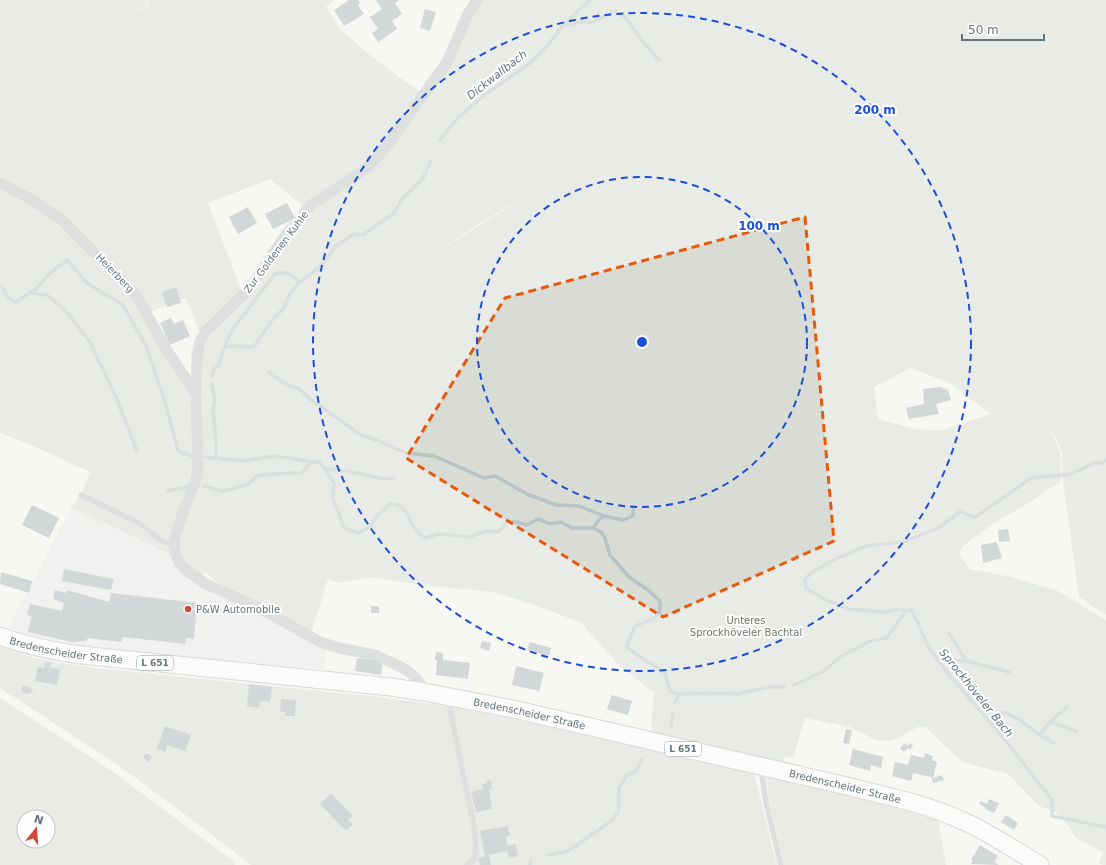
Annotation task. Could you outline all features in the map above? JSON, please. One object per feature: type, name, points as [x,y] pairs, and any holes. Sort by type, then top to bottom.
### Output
[{"type":"main road","name":"Bredenscheider Straße","points":[[0,636],[53,651],[81,655],[424,692],[513,709],[899,799],[935,810],[963,821],[1003,842],[1040,865]]},
{"type":"street","name":"Zur Goldenen Kuhle","points":[[174,546],[183,512],[197,476],[196,396],[198,352],[200,341],[206,330],[249,289],[285,236],[307,210],[312,205],[367,168],[386,147],[445,65],[468,14],[477,0]]},
{"type":"street","name":"Heierberg","points":[[0,183],[34,201],[62,220],[136,295],[166,349],[196,396]]},
{"type":"street","points":[[174,546],[176,555],[183,568],[199,580],[259,608],[320,642],[339,648],[375,655],[399,666],[408,671],[417,679],[422,685],[424,692]]},
{"type":"lane","points":[[81,495],[142,524],[160,540],[174,546]]},
{"type":"lane","points":[[447,696],[475,831],[476,854],[473,861],[467,865]]},
{"type":"lane","points":[[760,767],[766,803],[781,865]]},
{"type":"highlighted area","points":[[805,217],[834,541],[663,617],[406,458],[505,298]]},
{"type":"shaded area","points":[[71,508],[140,539],[184,564],[223,591],[327,649],[324,669],[83,648],[7,630]]},
{"type":"green space","name":"Unteres Sprockhöveler Bachtal","points":[[0,0],[146,0],[148,6],[131,13],[149,7],[147,0],[335,0],[326,7],[341,30],[371,56],[422,94],[391,138],[359,173],[315,199],[305,208],[270,179],[208,203],[242,292],[205,332],[230,311],[299,223],[317,203],[353,181],[373,164],[430,89],[432,90],[449,66],[520,31],[521,24],[520,30],[450,65],[470,15],[480,0],[1106,0],[1106,615],[1079,597],[1063,482],[1062,452],[1052,431],[1060,452],[1061,481],[1032,501],[987,527],[988,528],[975,536],[963,547],[959,555],[969,569],[1012,577],[1058,591],[1106,620],[1106,865],[1099,863],[1103,852],[1076,838],[1062,817],[1057,813],[1039,806],[1008,774],[962,762],[925,727],[917,727],[891,741],[876,740],[850,727],[805,718],[793,758],[785,756],[783,764],[651,731],[654,692],[619,665],[580,622],[520,600],[492,592],[422,585],[372,577],[337,583],[328,579],[311,633],[224,588],[206,573],[199,574],[153,546],[71,508],[81,495],[90,472],[29,444],[0,433],[0,184],[63,221],[135,297],[159,335],[193,404],[195,361],[201,336],[186,298],[147,313],[136,294],[63,218],[8,184],[0,182]],"holes":[[[540,187],[475,228],[431,257],[474,227]],[[910,368],[950,383],[990,414],[940,431],[916,429],[878,419],[874,387]]]},
{"type":"green space","points":[[0,647],[34,658],[78,666],[378,697],[446,706],[508,718],[754,773],[777,865],[251,865],[118,765],[0,688]]},
{"type":"green space","points":[[0,698],[109,769],[236,863],[234,865],[0,865]]},
{"type":"green space","points":[[766,776],[837,792],[938,820],[946,865],[784,865],[769,801]]},
{"type":"building","points":[[349,0],[358,0],[360,3],[358,5],[364,14],[344,26],[334,10]]},
{"type":"building","points":[[376,0],[399,0],[395,3],[402,14],[392,21],[397,29],[378,42],[372,33],[378,29],[370,17],[382,9]]},
{"type":"building","points":[[425,9],[436,12],[430,31],[420,28]]},
{"type":"building","points":[[287,203],[295,218],[273,229],[265,214]]},
{"type":"building","points":[[248,207],[257,223],[238,234],[229,217]]},
{"type":"building","points":[[176,287],[181,303],[167,307],[162,292]]},
{"type":"building","points":[[171,318],[174,324],[183,320],[190,336],[170,345],[160,323]]},
{"type":"building","points":[[940,387],[948,390],[951,400],[936,404],[939,414],[909,419],[906,408],[924,404],[923,389]]},
{"type":"building","points":[[32,505],[59,518],[49,538],[22,525]]},
{"type":"building","points":[[1008,529],[1010,541],[999,542],[998,530]]},
{"type":"building","points":[[997,542],[1002,558],[983,563],[981,545]]},
{"type":"building","points":[[64,569],[114,579],[111,590],[62,581]]},
{"type":"building","points":[[1,572],[32,581],[29,593],[0,584]]},
{"type":"building","points":[[55,590],[66,593],[67,590],[109,602],[111,593],[197,603],[194,639],[186,638],[186,644],[122,637],[122,642],[88,638],[86,641],[72,642],[28,632],[32,616],[27,615],[30,604],[62,611],[64,603],[53,599]]},
{"type":"building","points":[[371,606],[379,606],[379,613],[371,613]]},
{"type":"building","points":[[482,641],[491,643],[489,651],[480,648]]},
{"type":"building","points":[[530,642],[551,648],[549,656],[527,650]]},
{"type":"building","points":[[436,652],[443,653],[443,660],[470,663],[468,679],[436,675]]},
{"type":"building","points":[[357,658],[383,661],[381,675],[355,671]]},
{"type":"building","points":[[45,662],[51,663],[50,668],[60,669],[57,685],[35,681],[38,667],[44,668]]},
{"type":"building","points":[[516,666],[544,673],[539,691],[512,685]]},
{"type":"building","points":[[249,684],[272,687],[270,702],[260,701],[259,708],[247,706]]},
{"type":"building","points":[[23,685],[31,688],[33,690],[32,693],[30,692],[29,694],[21,692]]},
{"type":"building","points":[[612,695],[632,701],[628,715],[607,709]]},
{"type":"building","points":[[281,699],[296,700],[295,716],[285,716],[286,712],[280,712]]},
{"type":"building","points":[[165,726],[191,735],[185,751],[167,745],[165,752],[157,749]]},
{"type":"building","points":[[846,729],[852,730],[849,744],[843,743]]},
{"type":"building","points":[[904,743],[908,746],[910,743],[913,745],[910,750],[908,748],[904,752],[900,749]]},
{"type":"building","points":[[853,749],[883,757],[881,768],[871,765],[870,771],[849,765]]},
{"type":"building","points":[[146,753],[152,757],[149,762],[143,758]]},
{"type":"building","points":[[925,753],[933,756],[932,760],[937,762],[933,778],[942,775],[944,780],[933,783],[931,777],[913,773],[911,781],[892,776],[895,762],[908,765],[911,755],[924,758]]},
{"type":"building","points":[[491,780],[492,789],[489,789],[492,809],[476,812],[471,792],[483,789],[482,784]]},
{"type":"building","points":[[331,793],[353,816],[348,820],[353,824],[346,831],[320,804]]},
{"type":"building","points":[[989,799],[999,803],[994,813],[985,809],[985,807],[979,804],[981,801],[987,804]]},
{"type":"building","points":[[1006,815],[1018,823],[1014,830],[1001,822]]},
{"type":"building","points":[[508,826],[510,836],[506,837],[507,845],[516,844],[518,856],[509,858],[507,851],[489,855],[491,865],[480,865],[478,858],[485,856],[480,831]]},
{"type":"building","points":[[980,845],[998,856],[994,862],[999,865],[971,864],[973,861],[971,860]]},
{"type":"waterway","name":"Dickwallbach","points":[[564,24],[590,0]]},
{"type":"waterway","name":"Dickwallbach","points":[[440,140],[456,120],[482,97],[530,63],[548,45],[564,24],[572,25],[583,21],[591,23],[614,11],[625,17],[643,42],[659,60]]},
{"type":"waterway","name":"Dickwallbach","points":[[212,377],[213,370],[218,366],[229,336],[235,326],[274,275],[278,273],[285,273],[300,282],[326,260],[335,246],[354,234],[363,235],[394,213],[402,199],[422,180],[431,161]]},
{"type":"waterway","name":"Sprockhöveler Bach","points":[[0,286],[3,288],[7,297],[15,302],[36,289],[49,274],[67,260],[87,283],[123,305],[146,346],[165,401],[178,451],[192,456]]},
{"type":"waterway","name":"Dickwallbach","points":[[224,348],[231,346],[254,347],[272,320],[283,309],[291,292],[300,282]]},
{"type":"waterway","points":[[30,293],[47,295],[64,309],[90,342],[116,397],[137,451]]},
{"type":"waterway","points":[[269,372],[283,383],[299,389],[310,399],[361,435],[406,453],[434,456],[484,478],[495,476],[527,494],[556,505],[579,506],[604,516],[623,520],[633,516],[633,507]]},
{"type":"waterway","name":"Dickwallbach","points":[[212,384],[215,401],[213,410],[216,458]]},
{"type":"waterway","name":"Sprockhöveler Bach","points":[[205,457],[243,461],[275,456],[320,462],[334,483],[333,498],[344,528],[358,533],[370,527],[375,518],[390,504],[399,505],[407,513],[413,527],[424,538],[440,534],[469,537],[486,531],[498,532],[507,522],[517,522],[527,525],[538,519],[550,524],[561,522],[572,528],[593,528],[601,532],[605,538],[610,555],[629,577],[648,590],[660,601],[660,611],[655,618],[635,626],[626,647],[665,673],[670,691],[677,694],[737,694],[768,687],[784,687]]},
{"type":"waterway","points":[[1106,460],[1102,463],[1094,463],[1071,474],[1031,478],[974,518],[961,511],[938,528],[903,542],[866,546],[831,561],[811,573],[805,579],[806,588],[822,598],[847,609],[883,612],[899,609],[905,611],[912,610],[928,646],[946,671],[1002,736],[1052,800],[1052,816],[1106,827]]},
{"type":"waterway","points":[[204,486],[222,491],[247,485],[258,475],[302,473],[311,462]]},
{"type":"waterway","points":[[325,468],[384,479],[394,478]]},
{"type":"waterway","points":[[167,491],[190,486]]},
{"type":"waterway","points":[[593,528],[604,516]]},
{"type":"waterway","name":"Sprockhöveler Bach","points":[[794,685],[822,672],[842,656],[870,641],[887,638],[905,611]]},
{"type":"waterway","points":[[949,633],[966,661]]},
{"type":"waterway","points":[[938,660],[966,661],[1009,672]]},
{"type":"waterway","points":[[675,702],[678,697],[677,694]]},
{"type":"waterway","points":[[1039,735],[1050,722],[1067,707]]},
{"type":"waterway","points":[[982,713],[992,711],[1006,713],[1019,719],[1039,735],[1054,743]]},
{"type":"waterway","points":[[671,726],[673,713]]},
{"type":"waterway","points":[[1050,722],[1076,731]]},
{"type":"waterway","points":[[548,855],[568,851],[613,820],[619,810],[619,788],[627,775],[635,772],[642,760]]},
{"type":"waterway","points":[[530,865],[531,861]]},
{"type":"place","name":"P&W Automobile","points":[[188,609]]}]
